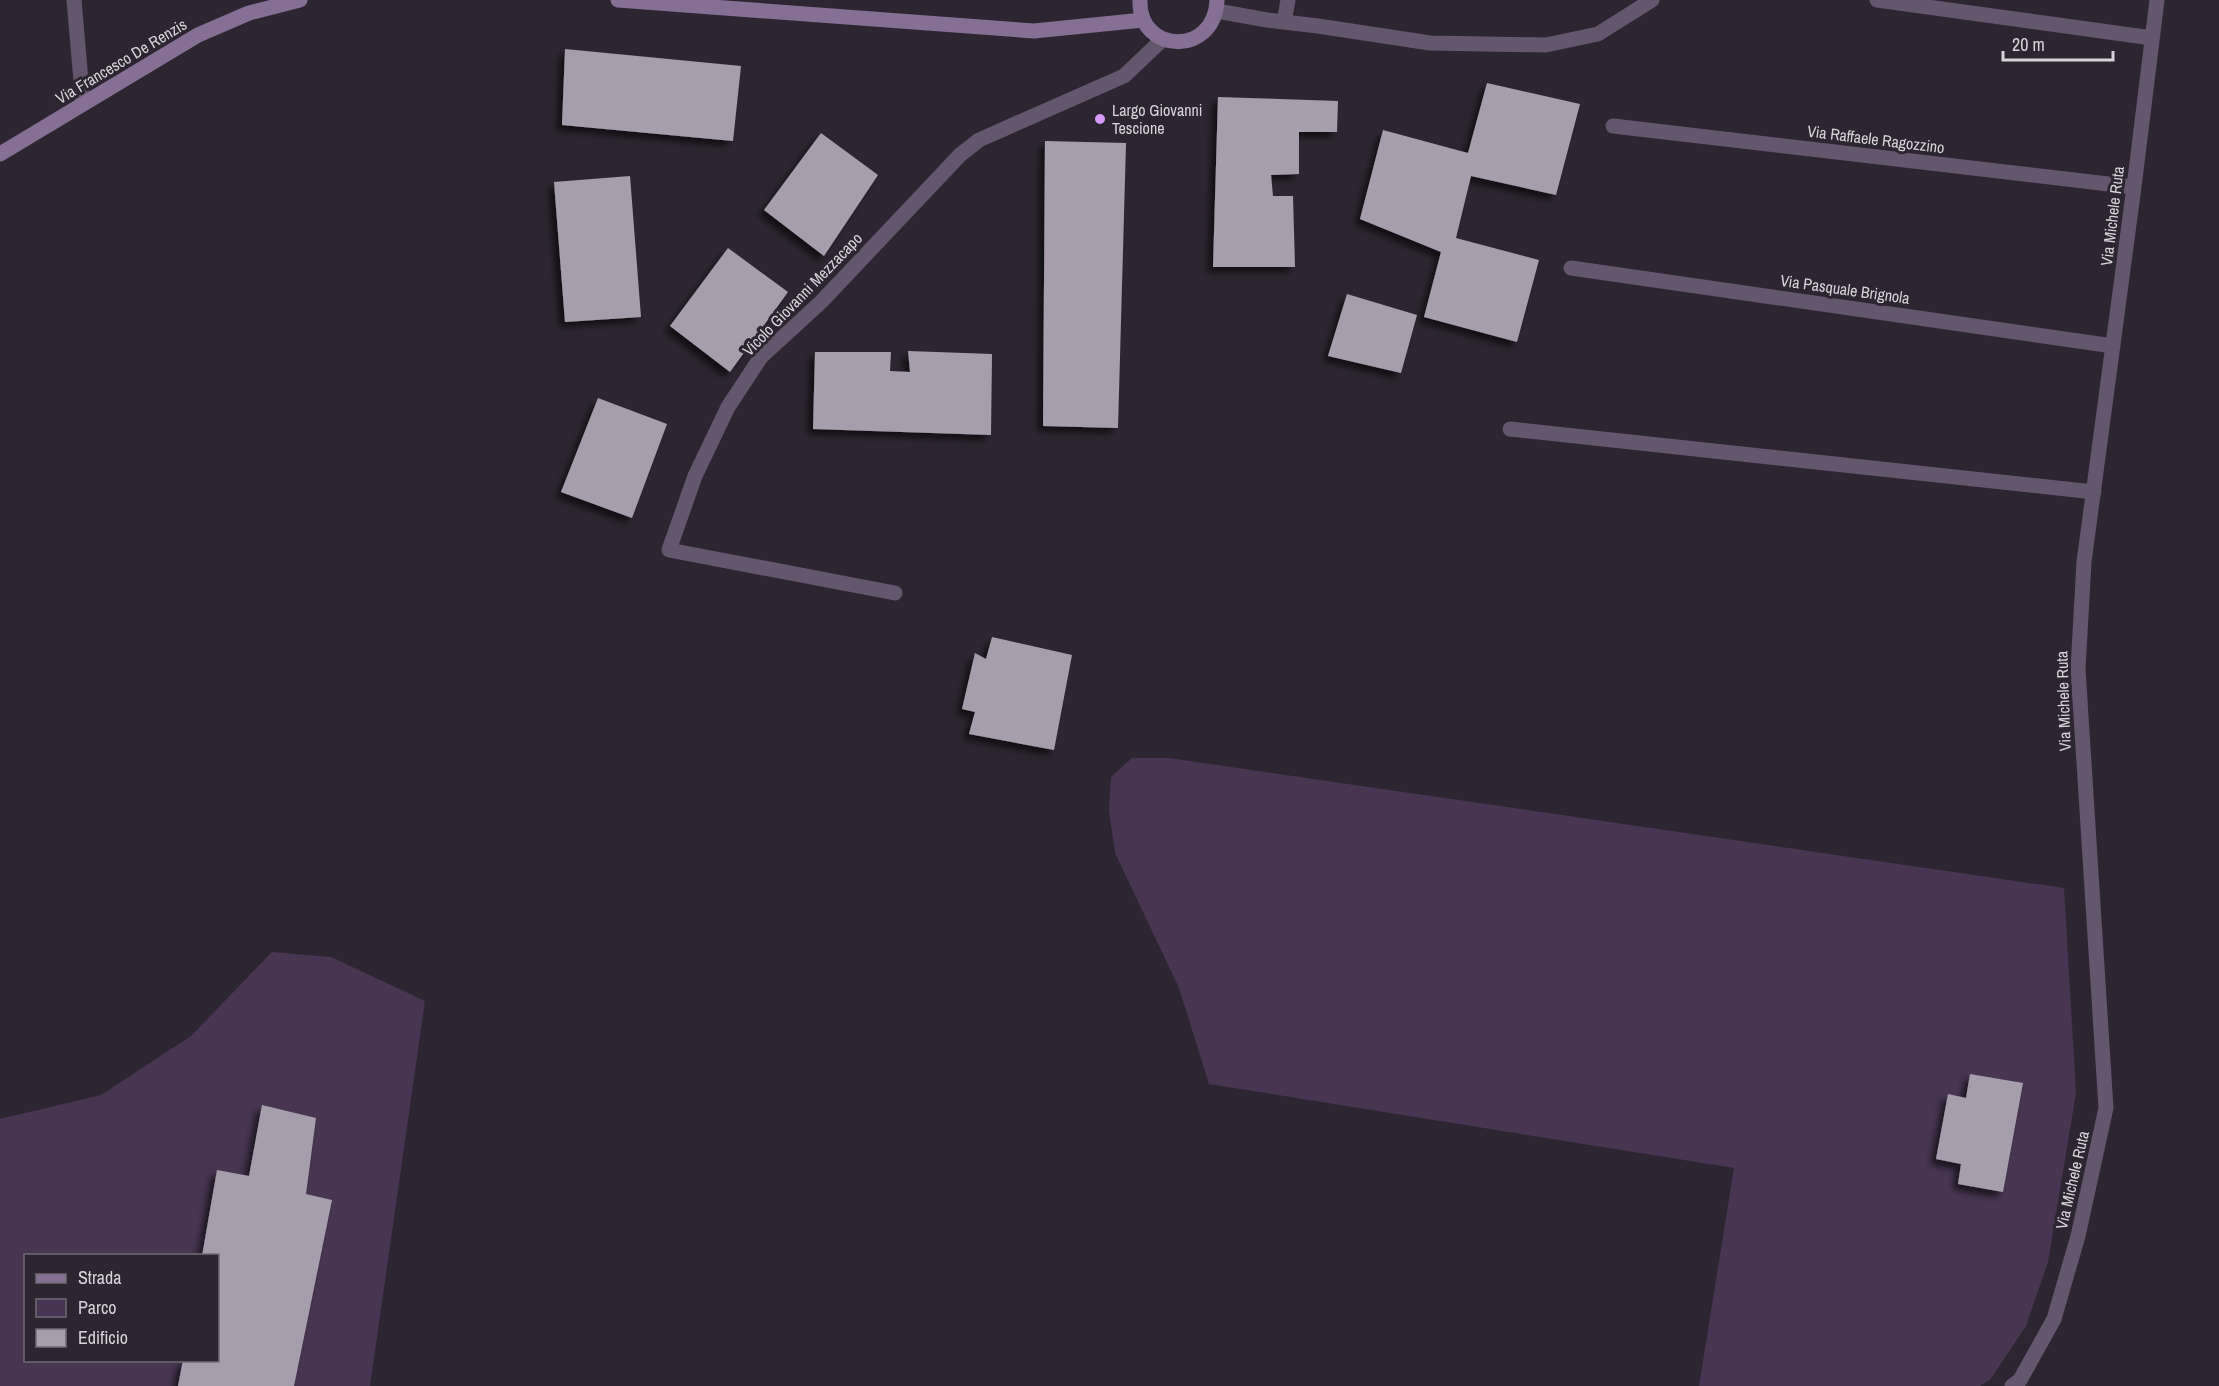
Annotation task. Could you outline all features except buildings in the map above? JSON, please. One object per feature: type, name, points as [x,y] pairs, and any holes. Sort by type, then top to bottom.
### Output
[{"type":"street","points":[[74,0],[83,104]]},
{"type":"street","name":"Via Francesco De Renzis","points":[[0,154],[198,36],[249,13],[300,0]]},
{"type":"street","points":[[618,0],[1034,31],[1143,20]]},
{"type":"street","points":[[1140,0],[1143,20],[1155,35],[1173,42],[1194,39],[1205,32],[1212,23],[1217,6],[1284,22],[1430,43],[1546,45],[1598,34],[1652,0]]},
{"type":"street","points":[[1284,22],[1288,0]]},
{"type":"street","points":[[1877,0],[2152,38]]},
{"type":"street","name":"Via Michele Ruta","points":[[2012,1386],[2020,1380],[2054,1319],[2079,1236],[2106,1108],[2079,669],[2084,562],[2157,0]]},
{"type":"street","name":"Vicolo Giovanni Mezzacapo","points":[[895,593],[669,550],[695,476],[728,408],[761,357],[821,302],[960,155],[979,140],[1124,76],[1163,39]]},
{"type":"street","name":"Via Raffaele Ragozzino","points":[[1613,126],[2134,187]]},
{"type":"street","name":"Via Pasquale Brignola","points":[[1571,268],[2113,346]]},
{"type":"street","points":[[1510,429],[2094,492]]},
{"type":"green space","points":[[1132,758],[1169,758],[2064,888],[2076,1093],[2048,1262],[2026,1326],[1990,1380],[1980,1386],[1699,1386],[1734,1168],[1209,1084],[1179,988],[1115,853],[1109,810],[1111,777]]},
{"type":"green space","points":[[272,952],[331,957],[425,1001],[370,1386],[0,1386],[0,1119],[101,1095],[191,1036]]},
{"type":"place","name":"Largo Giovanni Tescione","points":[[1100,119]]}]
